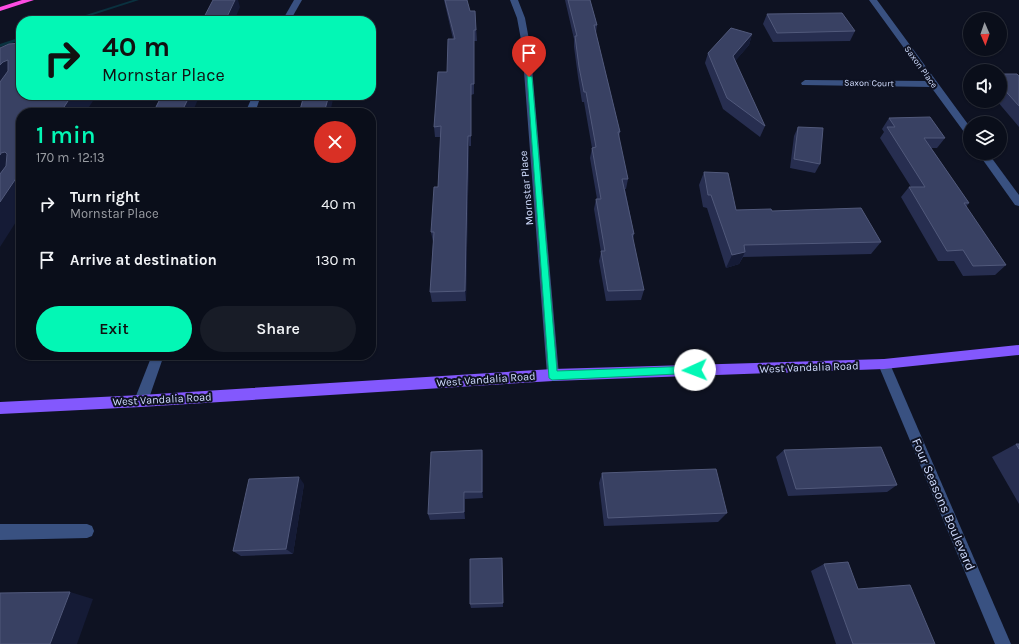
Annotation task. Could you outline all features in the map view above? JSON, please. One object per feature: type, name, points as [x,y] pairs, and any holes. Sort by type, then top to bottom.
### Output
[{"type":"highway","points":[[0,9],[30,0]]},
{"type":"main road","name":"West Vandalia Road","points":[[0,408],[141,401],[552,375],[884,364],[1019,350]]},
{"type":"street","points":[[289,16],[298,0]]},
{"type":"street","name":"Mornstar Place","points":[[514,0],[521,18],[526,45],[552,375]]},
{"type":"street","name":"Saxon Place","points":[[873,0],[963,124]]},
{"type":"street","name":"Saxon Court","points":[[805,83],[934,84]]},
{"type":"street","points":[[989,160],[1019,202]]},
{"type":"street","points":[[141,401],[156,360]]},
{"type":"street","name":"Four Seasons Boulevard","points":[[884,364],[1003,644]]},
{"type":"street","points":[[0,532],[87,531]]},
{"type":"building","points":[[213,0],[235,0],[227,16],[205,16]]},
{"type":"building","points":[[445,0],[467,0],[470,11],[475,11],[476,30],[474,30],[474,84],[471,84],[471,136],[468,136],[465,291],[430,292],[434,232],[431,232],[434,187],[438,187],[441,126],[434,127],[438,72],[447,72],[448,39],[455,39]]},
{"type":"building","points":[[568,0],[590,0],[597,25],[594,25],[620,132],[618,132],[628,179],[622,179],[644,290],[608,291],[601,251],[605,251],[596,199],[601,199],[592,148],[596,147],[586,92],[584,92],[579,67],[575,36],[577,36]]},
{"type":"building","points":[[842,13],[855,31],[777,33],[767,14]]},
{"type":"building","points":[[731,28],[752,34],[733,56],[765,126],[727,98],[708,53]]},
{"type":"building","points":[[16,43],[16,100],[69,100],[63,108],[16,108],[16,178],[0,202],[0,174],[6,166],[7,154],[5,152],[1,153],[0,155],[0,82],[8,71],[8,60],[0,65],[0,48],[9,44]]},
{"type":"building","points":[[1007,74],[1017,74],[1019,76],[1019,106],[1007,93]]},
{"type":"building","points":[[160,100],[188,100],[184,108],[156,108]]},
{"type":"building","points":[[303,100],[328,100],[325,108],[301,108]]},
{"type":"building","points":[[930,117],[945,138],[924,138],[969,203],[964,203],[1006,265],[973,266],[963,250],[947,251],[909,187],[925,187],[887,127],[895,127],[889,118]]},
{"type":"building","points":[[798,127],[823,128],[820,164],[794,159]]},
{"type":"building","points":[[704,172],[728,173],[736,210],[771,209],[772,211],[861,208],[881,242],[744,245],[745,252],[732,255],[711,195],[708,195]]},
{"type":"building","points":[[881,447],[897,485],[796,489],[784,450]]},
{"type":"building","points":[[482,450],[482,492],[464,492],[464,512],[428,514],[431,452]]},
{"type":"building","points":[[716,469],[727,513],[608,518],[602,473]]},
{"type":"building","points":[[299,477],[286,549],[233,551],[249,479]]},
{"type":"building","points":[[502,558],[503,603],[470,604],[470,559]]},
{"type":"building","points":[[848,562],[858,589],[910,585],[935,644],[853,644],[824,564]]},
{"type":"building","points":[[70,592],[50,644],[0,644],[0,593]]},
{"type":"waterway","points":[[85,16],[137,0]]},
{"type":"waterway","points":[[0,46],[16,40]]},
{"type":"route","points":[[529,77],[552,375],[695,370]]}]
